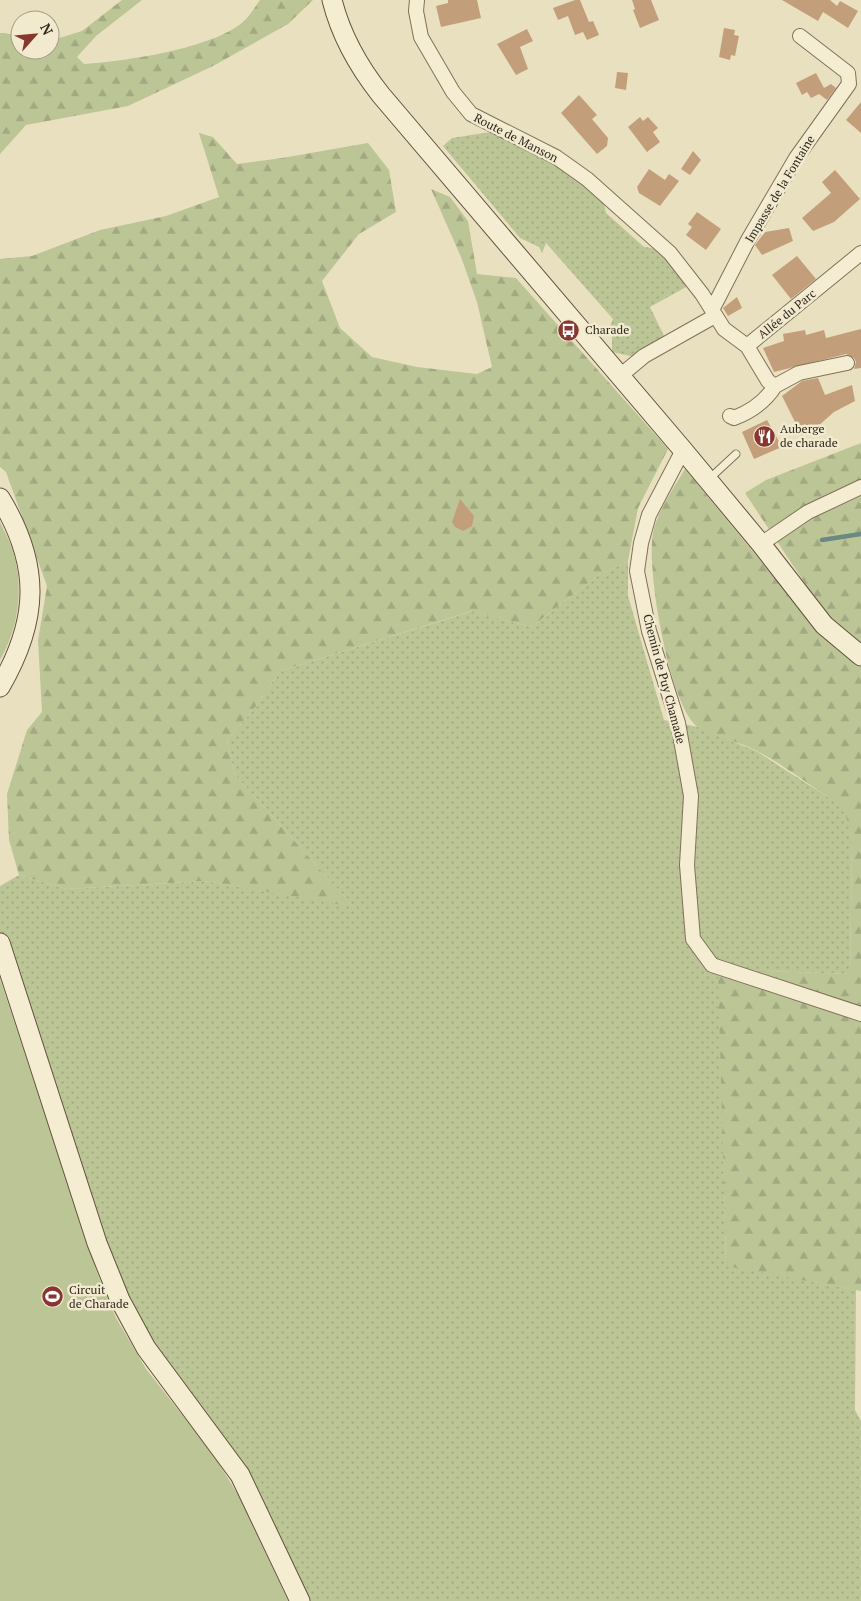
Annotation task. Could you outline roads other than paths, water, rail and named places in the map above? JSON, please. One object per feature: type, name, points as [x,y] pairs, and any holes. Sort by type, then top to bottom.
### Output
[{"type":"street","points":[[332,0],[339,27],[368,79],[683,450],[761,544],[824,625],[861,656]]},
{"type":"street","name":"Route de Manson","points":[[417,0],[416,11],[421,37],[453,92],[470,114],[556,157],[587,179],[670,254],[682,267],[714,313]]},
{"type":"street","name":"Impasse de la Fontaine","points":[[714,313],[748,240],[796,158],[849,84],[848,73],[800,36]]},
{"type":"street","name":"Allée du Parc","points":[[714,313],[728,334],[747,346],[861,253]]},
{"type":"street","points":[[620,376],[644,356],[714,313]]},
{"type":"street","points":[[747,346],[768,381],[775,386]]},
{"type":"street","points":[[730,416],[734,418],[746,414],[766,399],[775,386],[799,373],[847,363]]},
{"type":"street","name":"Chemin de Puy Chamade","points":[[683,450],[649,515],[641,544],[637,571],[649,631],[678,722],[690,796],[687,865],[693,939],[712,965],[861,1014]]},
{"type":"street","points":[[761,544],[808,512],[861,487]]},
{"type":"street","points":[[0,498],[14,523],[24,550],[30,578],[30,600],[23,643],[0,688]]},
{"type":"street","points":[[0,942],[97,1243],[120,1300],[146,1348],[240,1475],[300,1601]]},
{"type":"lane","points":[[708,480],[736,454]]},
{"type":"waterway","points":[[822,540],[861,534]]},
{"type":"place","name":"Charade","points":[[569,330]]},
{"type":"place","name":"Auberge de charade","points":[[764,436]]},
{"type":"place","name":"Circuit de Charade","points":[[53,1297]]}]
